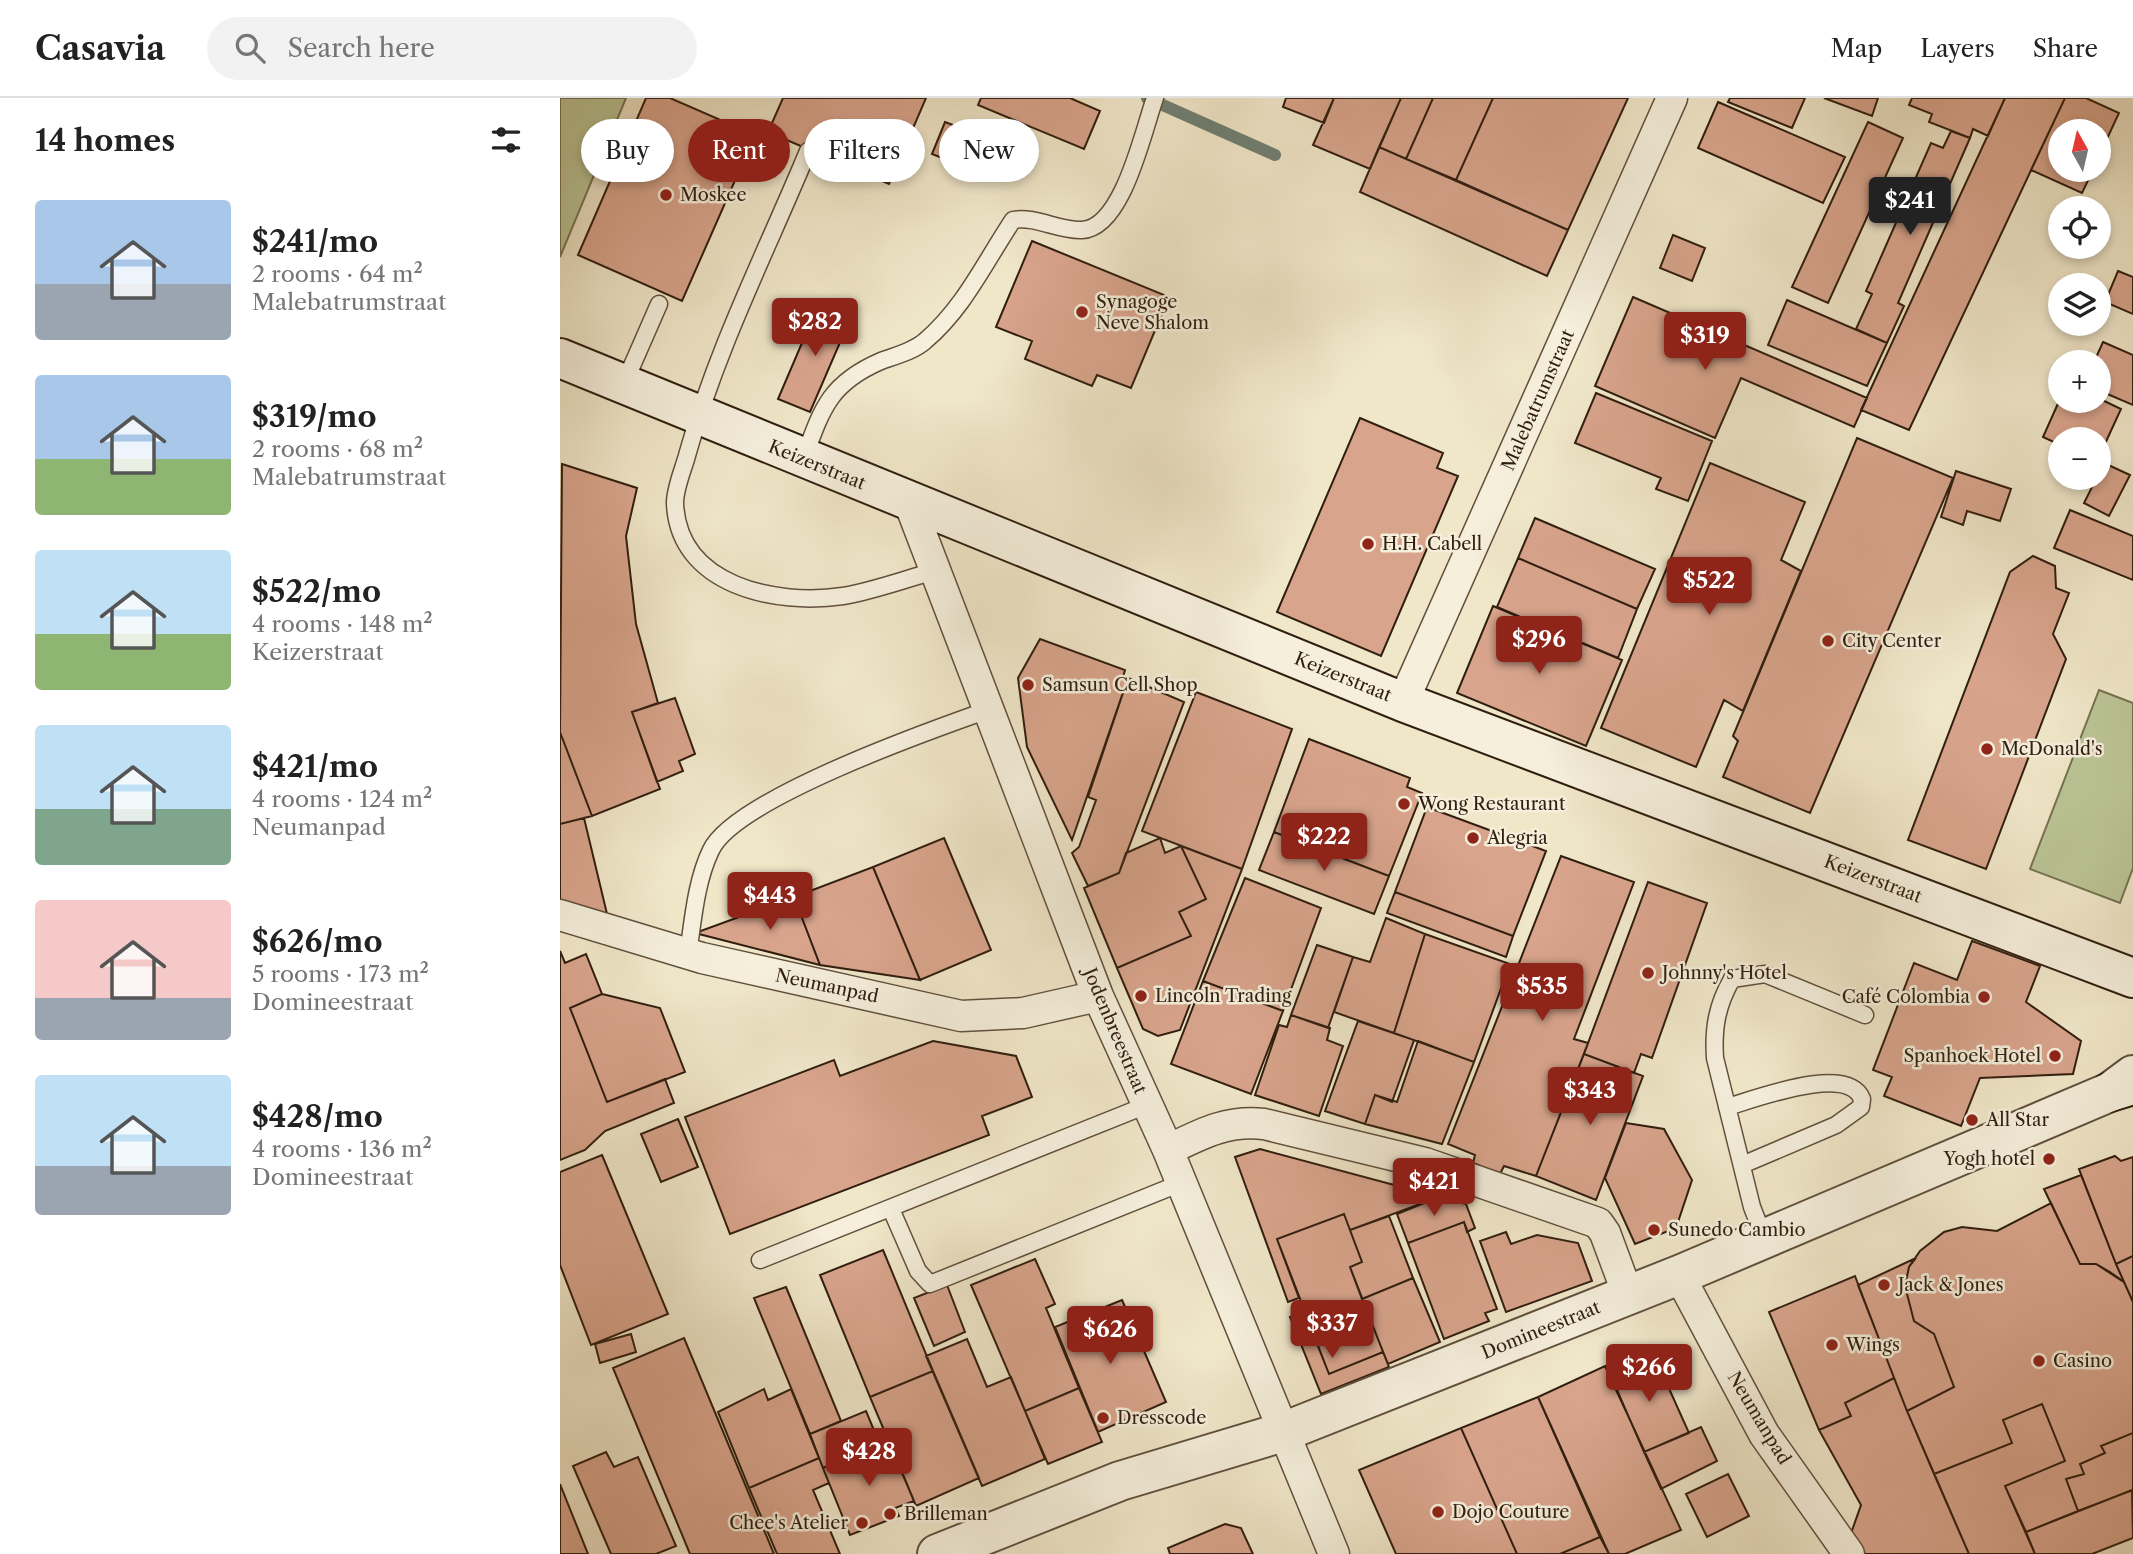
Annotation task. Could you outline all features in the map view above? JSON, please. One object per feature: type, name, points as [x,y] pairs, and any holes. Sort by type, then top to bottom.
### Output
[{"type":"main road","name":"Keizerstraat","points":[[560,358],[1403,702],[2133,978]]},
{"type":"main road","name":"Domineestraat","points":[[937,1554],[1120,1481],[1283,1432],[1679,1275],[2125,1084]]},
{"type":"street","name":"Malebatrumstraat","points":[[1403,702],[1672,98]]},
{"type":"street","name":"Jodenbreestraat","points":[[909,502],[1098,996],[1168,1150],[1334,1554]]},
{"type":"street","name":"Neumanpad","points":[[560,915],[688,954],[961,1016],[1023,1013],[1098,996]]},
{"type":"street","points":[[1168,1150],[1217,1126],[1240,1121],[1264,1124],[1425,1163],[1598,1223],[1605,1233],[1628,1295]]},
{"type":"street","name":"Neumanpad","points":[[1679,1275],[1764,1434],[1849,1554]]},
{"type":"lane","points":[[804,459],[820,415],[839,386],[868,367],[923,344],[961,305],[1013,220],[1029,218],[1080,230],[1096,227],[1108,216],[1122,194],[1152,105]]},
{"type":"lane","points":[[804,161],[698,415],[675,499],[677,521],[686,547],[707,570],[741,588],[783,599],[843,596],[935,571]]},
{"type":"lane","points":[[624,384],[659,304]]},
{"type":"lane","points":[[688,954],[700,883],[711,848],[736,821],[765,803],[900,741],[988,710]]},
{"type":"lane","points":[[1764,1238],[1715,1058],[1713,1034],[1720,1000],[1732,979],[1765,974],[1865,1015]]},
{"type":"lane","points":[[1727,1107],[1815,1083],[1852,1086],[1862,1099],[1861,1107],[1836,1125],[1742,1165]]},
{"type":"lane","points":[[760,1260],[1147,1105]]},
{"type":"lane","points":[[891,1209],[918,1271],[930,1284],[1181,1183]]},
{"type":"green space","points":[[560,98],[626,98],[617,119],[581,119],[581,182],[591,182],[560,257]]},
{"type":"green space","points":[[2099,690],[2133,703],[2133,868],[2120,903],[2030,869]]},
{"type":"building","name":"Moskee","points":[[646,98],[670,98],[718,119],[688,119],[688,182],[734,182],[682,301],[578,255],[610,182],[674,182],[674,119],[637,119]]},
{"type":"building","points":[[783,98],[926,98],[917,119],[804,119],[804,147],[790,141],[790,119],[774,119]]},
{"type":"building","points":[[981,98],[1070,98],[1100,111],[1084,149],[1039,130],[1039,119],[1012,119],[978,105]]},
{"type":"building","points":[[1286,98],[1334,98],[1324,123],[1283,107]]},
{"type":"building","points":[[1334,98],[1401,98],[1370,169],[1313,145]]},
{"type":"building","points":[[1401,98],[1433,98],[1406,159],[1379,147]]},
{"type":"building","points":[[1433,98],[1493,98],[1456,180],[1406,159]]},
{"type":"building","points":[[1493,98],[1628,98],[1568,230],[1456,180]]},
{"type":"building","points":[[1730,98],[1805,98],[1792,128],[1728,102]]},
{"type":"building","points":[[1824,98],[1878,98],[1872,116]]},
{"type":"building","points":[[1912,98],[2005,98],[1988,136],[1973,129],[1970,138],[1929,122],[1932,114],[1909,105]]},
{"type":"building","points":[[2005,98],[2065,98],[2055,119],[2048,119],[2048,134],[1909,430],[1861,410]]},
{"type":"building","points":[[2065,98],[2086,98],[2119,113],[2111,130],[2111,119],[2055,119]]},
{"type":"building","points":[[1718,102],[1845,157],[1823,203],[1698,148]]},
{"type":"building","points":[[1868,122],[1903,138],[1828,303],[1792,287]]},
{"type":"building","points":[[1951,131],[1970,138],[1898,303],[1904,306],[1887,343],[1856,329],[1872,294],[1866,291],[1931,143],[1943,148]]},
{"type":"building","points":[[2048,134],[2048,178],[2031,170]]},
{"type":"building","points":[[939,137],[939,157],[932,154]]},
{"type":"building","points":[[1379,147],[1568,230],[1547,276],[1360,192]]},
{"type":"building","points":[[2058,182],[2087,182],[2082,193]]},
{"type":"building","points":[[1673,235],[1705,248],[1692,281],[1660,268]]},
{"type":"building","name":"Synagoge Neve Shalom","points":[[1032,241],[1169,297],[1131,388],[1097,375],[1092,386],[1025,359],[1032,341],[996,327]]},
{"type":"building","points":[[2118,271],[2133,277],[2133,314],[2111,305],[2111,288]]},
{"type":"building","points":[[1633,297],[1867,398],[1854,427],[1741,378],[1715,438],[1595,386]]},
{"type":"building","points":[[1787,300],[1887,343],[1867,386],[1768,345]]},
{"type":"building","points":[[819,303],[851,317],[810,412],[778,399]]},
{"type":"building","points":[[2103,342],[2133,355],[2133,405],[2111,396],[2111,350],[2099,350]]},
{"type":"building","points":[[1596,393],[1712,441],[1688,501],[1656,489],[1661,478],[1575,443]]},
{"type":"building","points":[[2111,404],[2121,409],[2111,431],[2111,427],[2048,427],[2048,439],[2043,437],[2054,413],[2111,413]]},
{"type":"building","name":"H.H. Cabell","points":[[1360,418],[1443,453],[1437,468],[1458,476],[1381,656],[1277,612]]},
{"type":"building","name":"City Center","points":[[1857,438],[1953,478],[1810,813],[1723,777],[1738,741],[1733,736]]},
{"type":"building","points":[[1710,463],[1805,502],[1781,560],[1801,571],[1743,711],[1724,700],[1696,767],[1601,728]]},
{"type":"building","points":[[562,464],[637,488],[626,536],[636,624],[658,703],[632,712],[660,789],[592,816],[560,732]]},
{"type":"building","points":[[2111,466],[2130,475],[2109,516],[2084,503],[2090,490],[2111,490]]},
{"type":"building","points":[[1956,471],[2011,489],[2000,521],[1967,511],[1963,525],[1941,517]]},
{"type":"building","points":[[2070,510],[2133,536],[2133,580],[2054,548]]},
{"type":"building","points":[[1535,518],[1655,569],[1637,609],[1518,558]]},
{"type":"building","name":"McDonald's","points":[[2033,556],[2055,566],[2056,588],[2069,593],[2053,634],[2066,659],[1986,869],[1908,840],[2010,572]]},
{"type":"building","points":[[1518,558],[1637,609],[1618,658],[1497,607]]},
{"type":"building","points":[[1493,606],[1622,660],[1586,746],[1457,693]]},
{"type":"building","points":[[1040,639],[1125,670],[1123,677],[1128,678],[1072,840],[1027,747],[1018,678]]},
{"type":"building","points":[[1128,678],[1184,702],[1119,873],[1088,886],[1072,853],[1079,847],[1096,800],[1088,797]]},
{"type":"building","points":[[1196,692],[1292,729],[1242,869],[1142,831]]},
{"type":"building","points":[[675,698],[695,754],[679,761],[683,771],[657,782],[632,712]]},
{"type":"building","points":[[560,732],[592,816],[560,824]]},
{"type":"building","points":[[1309,739],[1410,778],[1407,787],[1422,793],[1389,876],[1274,832]]},
{"type":"building","points":[[1427,807],[1546,851],[1513,936],[1395,892]]},
{"type":"building","points":[[584,818],[608,918],[560,904],[560,824]]},
{"type":"building","points":[[1274,832],[1389,876],[1374,914],[1259,870]]},
{"type":"building","points":[[944,838],[991,950],[920,980],[873,867]]},
{"type":"building","points":[[1160,838],[1165,853],[1181,846],[1206,899],[1179,912],[1191,936],[1117,968],[1084,888],[1119,873],[1126,853]]},
{"type":"building","points":[[1181,846],[1242,869],[1180,1030],[1158,1036],[1143,1029],[1117,968],[1191,936],[1179,912],[1206,899]]},
{"type":"building","points":[[1561,856],[1634,882],[1574,1039],[1588,1043],[1536,1176],[1504,1166],[1500,1174],[1473,1163],[1475,1155],[1448,1144]]},
{"type":"building","points":[[873,867],[920,980],[820,965],[794,897]]},
{"type":"building","points":[[1245,878],[1321,908],[1283,1011],[1203,981]]},
{"type":"building","name":"Johnny's Hotel","points":[[1648,882],[1707,903],[1652,1058],[1641,1054],[1634,1073],[1584,1054]]},
{"type":"building","points":[[1395,892],[1513,936],[1506,957],[1387,913]]},
{"type":"building","points":[[794,897],[820,965],[695,933]]},
{"type":"building","points":[[1386,918],[1425,934],[1394,1033],[1334,1012],[1353,957],[1370,962]]},
{"type":"building","points":[[1425,934],[1510,964],[1474,1062],[1394,1033]]},
{"type":"building","points":[[1972,941],[2040,966],[2026,1002],[2081,1041],[2073,1074],[1980,1078],[1961,1126],[1884,1096],[1892,1077],[1873,1070],[1914,963],[1957,980]]},
{"type":"building","points":[[1317,945],[1353,957],[1328,1028],[1291,1015]]},
{"type":"building","points":[[560,951],[565,963],[586,954],[602,994],[570,1008],[607,1102],[665,1079],[674,1103],[605,1131],[585,1150],[560,1160]]},
{"type":"building","points":[[1203,981],[1283,1011],[1251,1094],[1171,1064]]},
{"type":"building","points":[[602,994],[660,1008],[685,1072],[607,1102],[570,1008]]},
{"type":"building","points":[[1291,1015],[1330,1028],[1327,1040],[1343,1046],[1319,1116],[1255,1095],[1279,1025],[1287,1027]]},
{"type":"building","points":[[1358,1021],[1414,1040],[1392,1102],[1375,1095],[1365,1124],[1325,1111]]},
{"type":"building","points":[[933,1041],[1016,1056],[1032,1097],[982,1116],[989,1135],[730,1234],[685,1117],[834,1060],[840,1076]]},
{"type":"building","points":[[1418,1041],[1474,1062],[1442,1144],[1365,1124],[1375,1095],[1397,1102]]},
{"type":"building","points":[[1584,1054],[1643,1076],[1596,1200],[1536,1176]]},
{"type":"building","points":[[678,1119],[698,1167],[661,1182],[641,1134]]},
{"type":"building","points":[[1626,1123],[1664,1129],[1692,1180],[1676,1228],[1635,1244],[1605,1178]]},
{"type":"building","points":[[1260,1149],[1439,1197],[1350,1230],[1344,1214],[1277,1239],[1299,1298],[1288,1302],[1235,1157]]},
{"type":"building","points":[[602,1155],[668,1314],[591,1345],[560,1265],[560,1172]]},
{"type":"building","points":[[2115,1156],[2121,1161],[2133,1157],[2133,1256],[2116,1264],[2079,1169]]},
{"type":"building","points":[[2081,1175],[2124,1282],[2096,1264],[2080,1264],[2044,1189]]},
{"type":"building","points":[[1439,1197],[1466,1204],[1475,1228],[1467,1232],[1464,1222],[1408,1243],[1397,1214]]},
{"type":"building","name":"Casino","points":[[2051,1203],[2080,1264],[2096,1264],[2124,1282],[2133,1302],[2133,1433],[2101,1446],[2105,1453],[2080,1464],[2084,1474],[2066,1479],[2078,1511],[2026,1532],[2005,1486],[2065,1461],[2042,1404],[2003,1420],[2012,1443],[1934,1474],[1907,1411],[1954,1387],[1934,1334],[1914,1321],[1905,1286],[1909,1267],[1920,1251],[1944,1232],[1962,1227],[1997,1231]]},
{"type":"building","points":[[1344,1214],[1362,1262],[1350,1267],[1383,1352],[1329,1374],[1277,1239]]},
{"type":"building","points":[[1389,1216],[1413,1278],[1362,1299],[1350,1267],[1362,1262],[1350,1230]]},
{"type":"building","points":[[1464,1222],[1497,1309],[1485,1313],[1489,1321],[1444,1339],[1408,1243]]},
{"type":"building","points":[[1506,1232],[1511,1244],[1537,1235],[1578,1243],[1592,1281],[1506,1312],[1480,1241]]},
{"type":"building","points":[[883,1250],[933,1371],[870,1397],[820,1275]]},
{"type":"building","points":[[2133,1256],[2133,1302],[2116,1264]]},
{"type":"building","points":[[1916,1258],[1909,1267],[1905,1286],[1914,1321],[1934,1334],[1954,1387],[1907,1411],[1858,1285]]},
{"type":"building","points":[[1035,1259],[1055,1304],[1046,1308],[1079,1388],[1025,1411],[971,1285]]},
{"type":"building","name":"Wings","points":[[1855,1276],[1894,1378],[1845,1403],[1851,1416],[1819,1430],[1769,1312]]},
{"type":"building","points":[[1413,1278],[1440,1342],[1388,1364],[1362,1299]]},
{"type":"building","points":[[947,1285],[965,1332],[934,1346],[914,1298]]},
{"type":"building","points":[[786,1287],[841,1421],[810,1434],[754,1298]]},
{"type":"building","points":[[1122,1300],[1166,1402],[1098,1432],[1055,1327]]},
{"type":"building","points":[[1304,1311],[1329,1374],[1383,1352],[1389,1367],[1321,1394],[1290,1317]]},
{"type":"building","points":[[631,1334],[636,1352],[600,1363],[595,1344]]},
{"type":"building","points":[[684,1338],[774,1554],[690,1554],[613,1368]]},
{"type":"building","points":[[967,1339],[987,1387],[1011,1377],[1045,1459],[982,1486],[926,1356]]},
{"type":"building","points":[[1654,1355],[1689,1433],[1644,1452],[1610,1374]]},
{"type":"building","points":[[1605,1366],[1681,1530],[1625,1554],[1609,1554],[1538,1397]]},
{"type":"building","points":[[933,1371],[979,1478],[916,1506],[870,1397]]},
{"type":"building","points":[[1894,1378],[1969,1554],[1862,1554],[1849,1539],[1861,1505],[1819,1430],[1851,1416],[1845,1403]]},
{"type":"building","points":[[1079,1388],[1102,1442],[1048,1464],[1025,1411]]},
{"type":"building","points":[[764,1389],[768,1400],[791,1389],[819,1458],[749,1488],[718,1412]]},
{"type":"building","points":[[1538,1397],[1600,1537],[1560,1554],[1517,1554],[1461,1428]]},
{"type":"building","points":[[2042,1404],[2065,1461],[2005,1486],[2035,1554],[1969,1554],[1934,1474],[2012,1443],[2003,1420]]},
{"type":"building","points":[[866,1411],[880,1445],[823,1468],[810,1434]]},
{"type":"building","points":[[1701,1427],[1717,1461],[1661,1489],[1644,1452]]},
{"type":"building","name":"Dojo Couture","points":[[1461,1428],[1517,1554],[1396,1554],[1359,1470]]},
{"type":"building","points":[[2133,1433],[2133,1490],[2078,1511],[2066,1479],[2084,1474],[2080,1464],[2105,1453],[2101,1446]]},
{"type":"building","points":[[889,1441],[914,1501],[895,1508],[899,1516],[850,1535],[823,1468]]},
{"type":"building","points":[[606,1452],[614,1467],[638,1457],[676,1546],[656,1554],[611,1554],[573,1466]]},
{"type":"building","points":[[819,1458],[829,1483],[813,1490],[840,1554],[777,1554],[749,1488]]},
{"type":"building","points":[[1728,1474],[1749,1516],[1707,1537],[1686,1494]]},
{"type":"building","points":[[560,1484],[588,1554],[560,1554]]},
{"type":"building","points":[[2132,1490],[2133,1538],[2092,1554],[2035,1554],[2026,1532]]},
{"type":"building","points":[[1225,1524],[1241,1528],[1253,1554],[1170,1554],[1168,1548]]},
{"type":"building","points":[[1600,1537],[1609,1554],[1560,1554]]},
{"type":"waterway","points":[[1147,98],[1275,155]]},
{"type":"place","name":"Moskee","points":[[666,195]]},
{"type":"place","name":"Synagoge Neve Shalom","points":[[1082,312]]},
{"type":"place","name":"H.H. Cabell","points":[[1368,544]]},
{"type":"place","name":"City Center","points":[[1828,641]]},
{"type":"place","name":"Samsun Cell Shop","points":[[1028,685]]},
{"type":"place","name":"McDonald's","points":[[1987,749]]},
{"type":"place","name":"Wong Restaurant","points":[[1404,804]]},
{"type":"place","name":"Alegria","points":[[1473,838]]},
{"type":"place","name":"Johnny's Hotel","points":[[1648,973]]},
{"type":"place","name":"Lincoln Trading","points":[[1141,996]]},
{"type":"place","name":"Café Colombia","points":[[1984,997]]},
{"type":"place","name":"Spanhoek Hotel","points":[[2055,1056]]},
{"type":"place","name":"All Star","points":[[1972,1120]]},
{"type":"place","name":"Yogh hotel","points":[[2049,1159]]},
{"type":"place","name":"Sunedo Cambio","points":[[1654,1230]]},
{"type":"place","name":"Jack & Jones","points":[[1884,1285]]},
{"type":"place","name":"Wings","points":[[1832,1345]]},
{"type":"place","name":"Casino","points":[[2039,1361]]},
{"type":"place","name":"Dresscode","points":[[1103,1418]]},
{"type":"place","name":"Dojo Couture","points":[[1438,1512]]},
{"type":"place","name":"Brilleman","points":[[890,1514]]},
{"type":"place","name":"Chee's Atelier","points":[[862,1523]]}]
